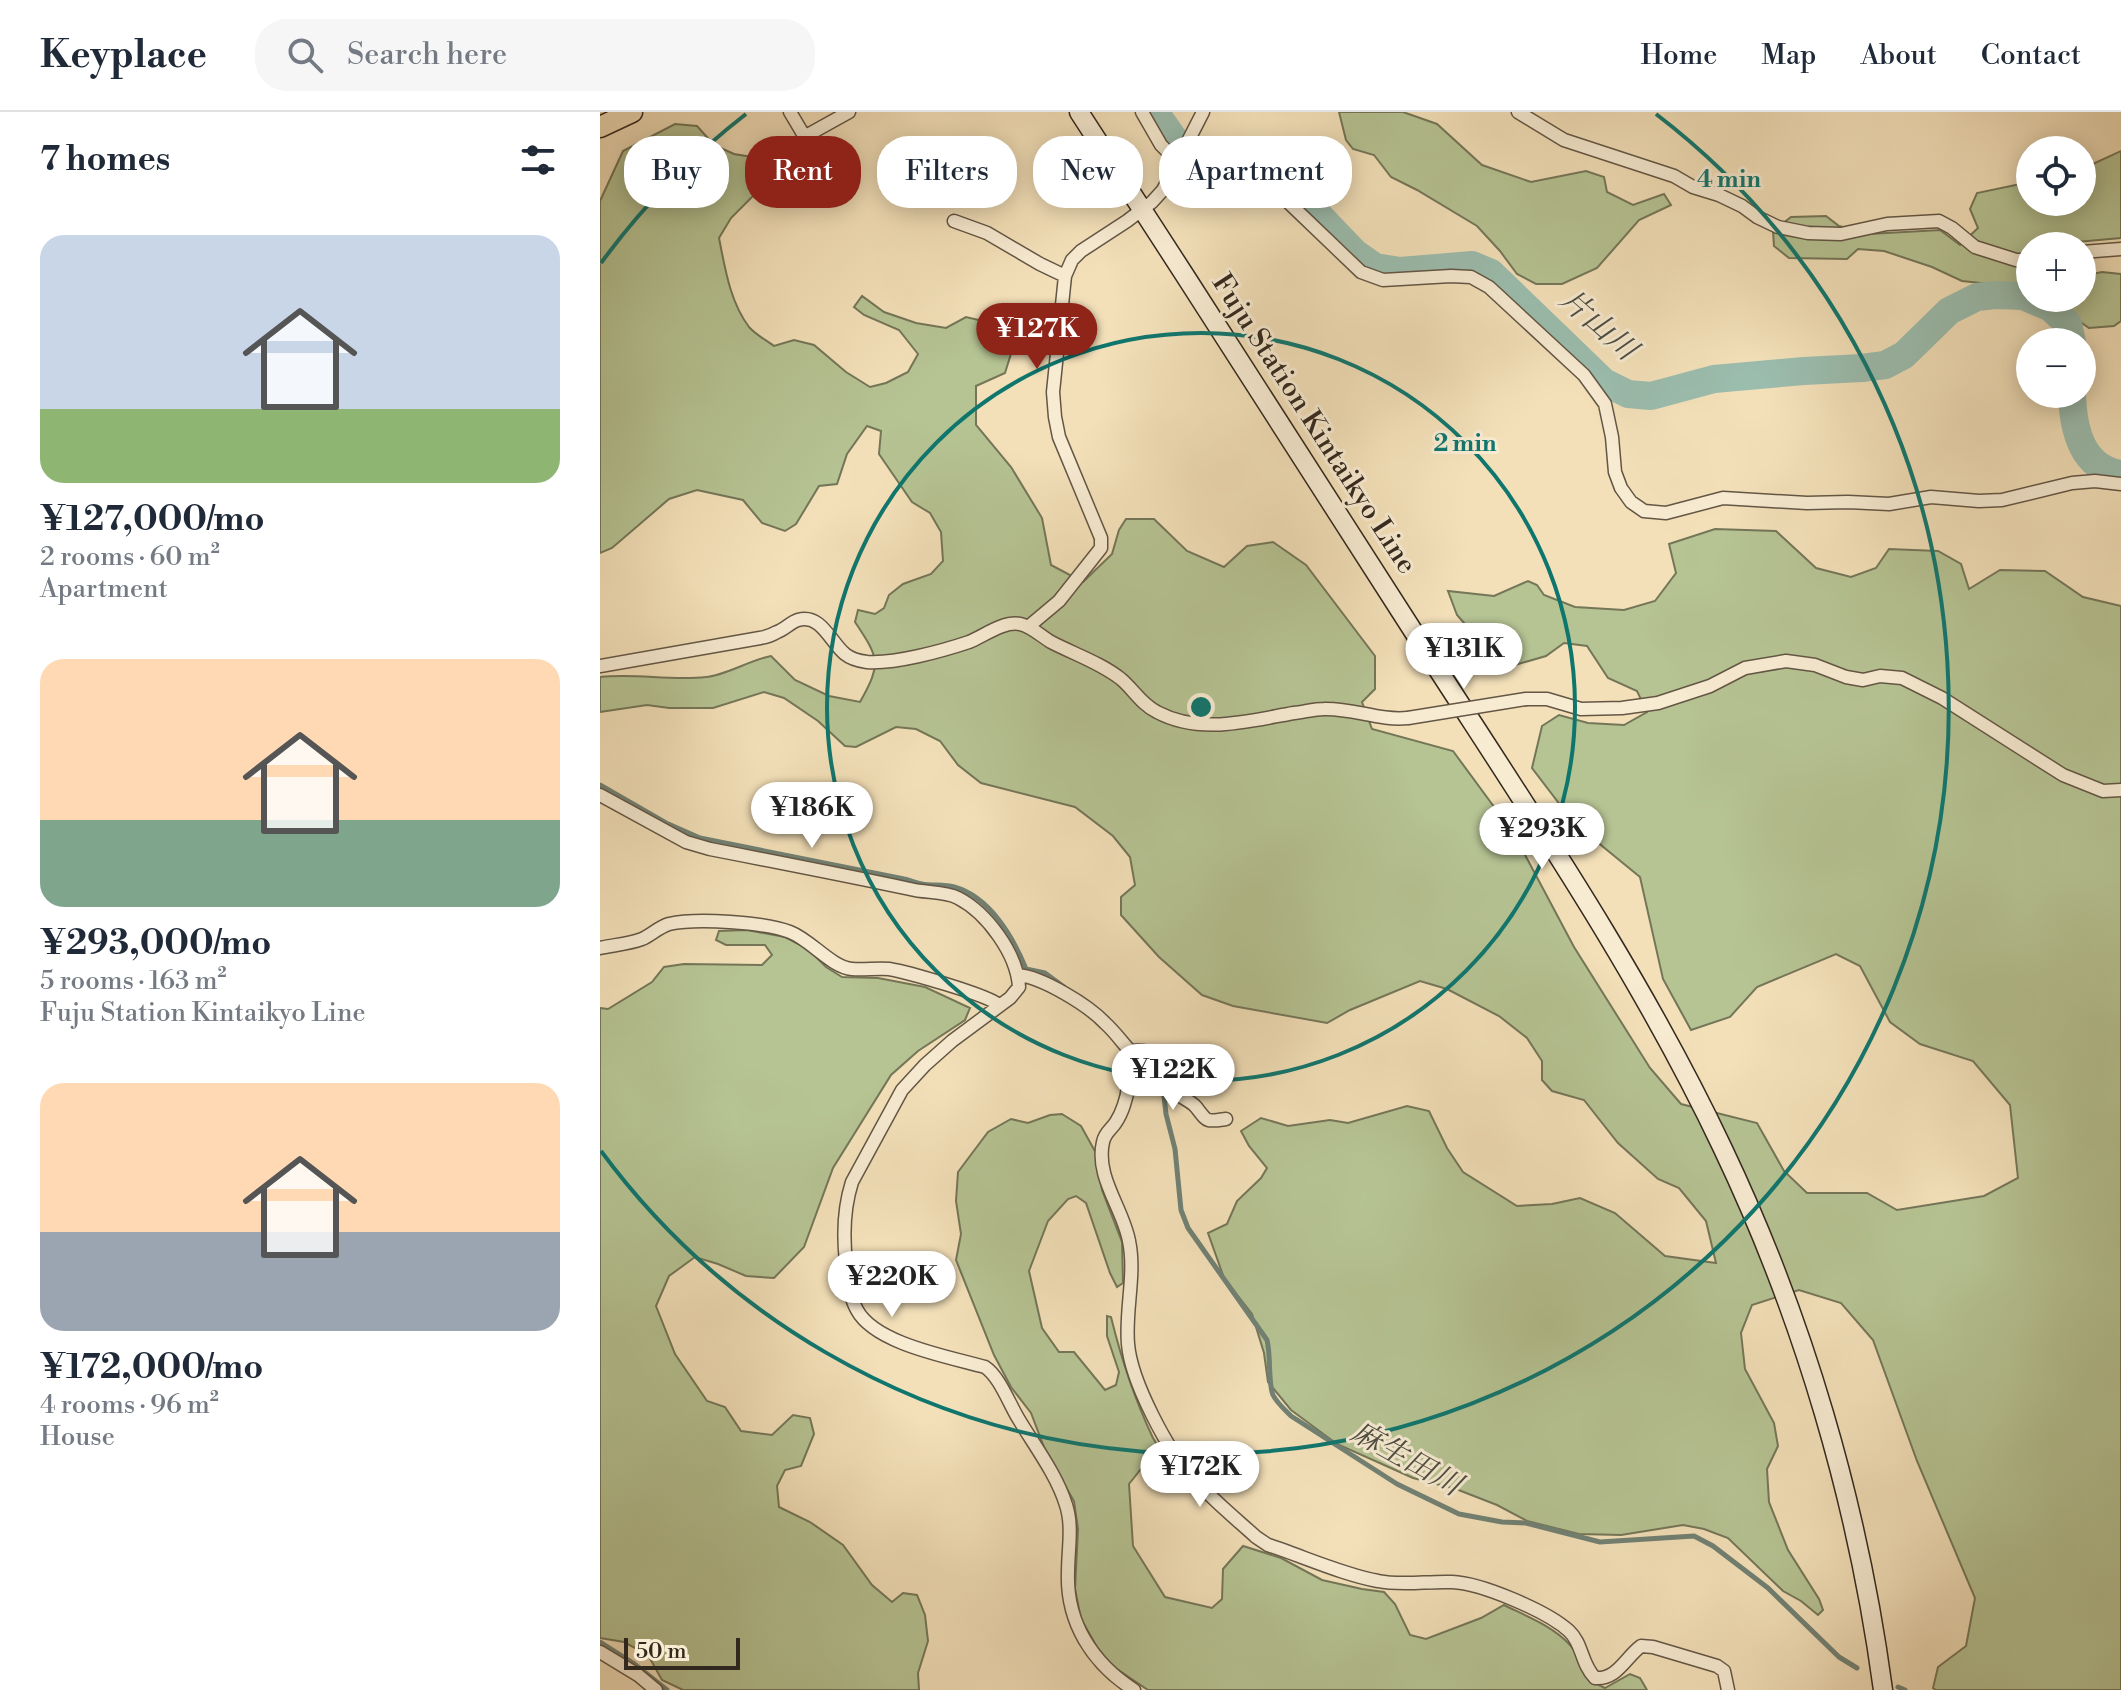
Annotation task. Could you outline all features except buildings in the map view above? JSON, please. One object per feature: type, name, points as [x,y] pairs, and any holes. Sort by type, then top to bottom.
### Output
[{"type":"highway","points":[[600,127],[632,112]]},
{"type":"main road","name":"Fuju Station Kintaikyo Line","points":[[1079,112],[1566,868],[1649,1007],[1696,1095],[1725,1152],[1766,1248],[1825,1413],[1863,1573],[1883,1690]]},
{"type":"street","points":[[790,112],[803,136]]},
{"type":"street","points":[[806,136],[849,112]]},
{"type":"street","points":[[1142,112],[1159,142]]},
{"type":"street","points":[[1189,136],[1203,112]]},
{"type":"street","points":[[1518,112],[1564,140],[1674,176],[1742,206],[1778,227],[1808,233],[1841,234],[1887,224],[1939,221],[1975,247],[2016,260]]},
{"type":"street","points":[[1028,627],[1059,601],[1101,548],[1101,538],[1059,437],[1055,417],[1053,392],[1065,276],[1072,260],[1081,251],[1159,194]]},
{"type":"street","points":[[1294,208],[1361,272],[1383,280],[1471,277],[1489,287],[1598,391],[1605,404],[1612,437],[1615,472],[1631,502],[1644,511],[1666,513],[1723,498],[1889,504],[1931,497],[2002,500],[2072,483],[2095,481],[2121,484]]},
{"type":"street","points":[[954,221],[987,233],[1065,276]]},
{"type":"street","points":[[2096,251],[2121,249]]},
{"type":"street","points":[[600,666],[760,638],[804,619],[815,622],[847,656],[871,662],[945,649],[972,641],[1008,624],[1018,624],[1122,680],[1138,699],[1155,711],[1201,726],[1240,723],[1322,709],[1351,710],[1383,719],[1408,718],[1526,699],[1547,699],[1581,709],[1622,708],[1658,703],[1710,686],[1745,668],[1786,661],[1815,665],[1863,680],[1880,676],[1902,678],[1942,698],[2063,775],[2103,791],[2121,790]]},
{"type":"street","points":[[600,795],[686,842],[710,849],[956,897],[980,913],[996,933],[1018,975],[1019,987],[1010,998],[925,1065],[902,1090],[852,1182],[847,1198],[844,1244],[848,1282],[856,1309],[867,1325],[888,1337],[993,1372],[1067,1506],[1070,1526],[1067,1575],[1075,1624],[1101,1665],[1134,1690]]},
{"type":"street","points":[[600,948],[642,938],[667,925],[702,921],[745,923],[789,931],[838,964],[851,969],[888,969],[910,974],[981,996],[999,1005]]},
{"type":"street","points":[[1018,975],[1048,984],[1094,1013],[1130,1051]]},
{"type":"street","points":[[1130,1051],[1151,1052],[1160,1061],[1174,1092],[1195,1106],[1204,1119],[1226,1119]]},
{"type":"street","points":[[1130,1051],[1126,1071],[1128,1089],[1118,1120],[1103,1141],[1105,1179],[1130,1246],[1128,1348],[1136,1381],[1145,1400],[1183,1467],[1194,1479],[1268,1545],[1379,1581],[1455,1582],[1507,1596],[1572,1634],[1580,1645],[1588,1671],[1595,1678],[1605,1679],[1617,1671],[1641,1646],[1653,1647],[1717,1666],[1724,1671],[1728,1690]]},
{"type":"street","points":[[600,1652],[656,1690]]},
{"type":"green space","points":[[1339,112],[1403,112],[1437,124],[1482,165],[1531,182],[1586,171],[1604,177],[1607,192],[1633,205],[1664,194],[1671,205],[1639,220],[1597,268],[1562,284],[1536,284],[1517,274],[1477,226],[1391,177],[1374,155],[1353,149],[1352,136],[1345,136]]},
{"type":"green space","points":[[675,124],[697,126],[706,136],[652,136]]},
{"type":"green space","points":[[623,151],[624,208],[729,208],[729,152],[745,156],[745,204],[731,218],[719,238],[737,307],[749,327],[774,346],[794,340],[814,345],[870,387],[908,372],[918,354],[899,330],[864,315],[854,307],[862,296],[884,312],[916,323],[946,328],[966,317],[1004,326],[1014,344],[1005,373],[976,386],[976,425],[1011,467],[1042,518],[1051,565],[1083,582],[1112,554],[1119,530],[1126,519],[1154,519],[1187,551],[1224,567],[1247,546],[1273,542],[1306,565],[1375,656],[1375,689],[1362,702],[1372,729],[1453,751],[1514,834],[1574,947],[1650,1068],[1681,1104],[1757,1123],[1784,1171],[1807,1193],[1867,1193],[1897,1210],[1984,1196],[2018,1178],[2010,1105],[1973,1061],[1920,1044],[1890,1022],[1860,966],[1836,954],[1757,987],[1730,1017],[1691,1030],[1663,979],[1640,877],[1574,823],[1532,768],[1542,726],[1559,715],[1588,723],[1624,725],[1647,712],[1637,691],[1608,678],[1587,646],[1564,643],[1546,656],[1515,665],[1494,657],[1457,615],[1448,591],[1494,596],[1528,581],[1537,585],[1544,595],[1575,607],[1624,610],[1655,601],[1676,573],[1669,544],[1715,529],[1776,531],[1816,568],[1851,577],[1876,568],[1889,549],[1938,551],[1961,564],[1969,589],[2000,570],[2045,571],[2083,597],[2121,606],[2121,1690],[1933,1688],[1938,1667],[1966,1646],[1975,1598],[1917,1461],[1873,1340],[1841,1303],[1799,1290],[1752,1305],[1741,1333],[1745,1369],[1774,1423],[1778,1446],[1767,1469],[1769,1502],[1788,1550],[1819,1599],[1823,1610],[1818,1615],[1783,1591],[1728,1538],[1683,1525],[1621,1535],[1579,1534],[1527,1521],[1497,1505],[1456,1489],[1413,1478],[1337,1444],[1291,1410],[1268,1382],[1264,1353],[1252,1314],[1224,1278],[1208,1233],[1227,1224],[1237,1201],[1267,1168],[1241,1131],[1261,1118],[1288,1126],[1330,1120],[1348,1123],[1407,1106],[1429,1111],[1463,1172],[1517,1206],[1552,1204],[1580,1198],[1615,1213],[1665,1256],[1716,1263],[1706,1221],[1679,1188],[1658,1179],[1618,1143],[1584,1100],[1552,1091],[1542,1080],[1542,1061],[1527,1038],[1499,1016],[1447,989],[1420,981],[1327,1023],[1233,1006],[1202,995],[1159,957],[1121,915],[1121,897],[1135,885],[1130,857],[1113,836],[1075,807],[981,783],[958,765],[940,741],[916,729],[896,727],[856,747],[845,746],[818,721],[784,698],[764,692],[713,708],[647,705],[600,712],[600,677],[706,677],[771,656],[795,680],[829,696],[860,702],[872,678],[875,661],[869,644],[855,622],[858,610],[875,614],[884,608],[889,595],[903,584],[931,574],[943,561],[941,532],[930,513],[912,502],[879,454],[881,431],[867,426],[847,454],[837,484],[819,486],[796,524],[785,531],[762,523],[743,500],[697,490],[669,499],[612,548],[600,553],[600,201]]},
{"type":"green space","points":[[2121,151],[2121,238],[2096,240],[2096,232],[2016,232],[2016,289],[1962,281],[1884,251],[1858,249],[1847,259],[1789,258],[1774,246],[1773,231],[1791,217],[1826,216],[1839,226],[1869,234],[1940,230],[1960,245],[1978,228],[1970,209],[1977,193],[2016,185],[2016,216],[2096,216],[2096,163]]},
{"type":"green space","points":[[2096,273],[2121,274],[2121,321],[2114,326],[2089,328],[2066,312],[2096,312]]},
{"type":"green space","points":[[747,930],[785,937],[808,949],[826,967],[842,977],[878,978],[925,987],[970,1008],[965,1020],[918,1051],[891,1075],[833,1168],[804,1247],[774,1278],[746,1276],[695,1257],[669,1276],[656,1306],[675,1354],[707,1401],[725,1407],[741,1431],[772,1435],[793,1415],[810,1418],[814,1434],[801,1466],[785,1470],[777,1486],[779,1507],[810,1522],[843,1545],[872,1585],[892,1602],[903,1593],[917,1595],[925,1615],[928,1641],[918,1673],[919,1690],[683,1690],[662,1680],[648,1655],[624,1642],[600,1638],[600,1008],[608,1009],[652,982],[664,967],[684,964],[762,965],[772,955],[765,945],[726,945],[716,940],[719,931]]},
{"type":"green space","points":[[1062,1114],[1081,1126],[1096,1153],[1102,1190],[1122,1242],[1123,1283],[1117,1287],[1086,1203],[1076,1196],[1068,1199],[1048,1221],[1029,1271],[1042,1328],[1059,1352],[1074,1352],[1105,1390],[1116,1385],[1119,1372],[1107,1336],[1107,1316],[1111,1317],[1129,1379],[1153,1438],[1187,1484],[1173,1484],[1141,1469],[1129,1484],[1133,1546],[1165,1597],[1212,1608],[1222,1599],[1223,1569],[1243,1546],[1281,1558],[1322,1580],[1384,1592],[1395,1604],[1410,1635],[1426,1639],[1481,1618],[1504,1605],[1563,1638],[1596,1684],[1605,1688],[1630,1674],[1640,1678],[1647,1690],[1148,1690],[1111,1665],[1081,1619],[1075,1589],[1078,1529],[1074,1501],[1047,1455],[1031,1413],[1011,1387],[994,1355],[956,1260],[961,1234],[956,1201],[958,1172],[988,1132],[1011,1119],[1028,1123]]},
{"type":"waterway","name":"片山川","points":[[1155,112],[1174,139],[1191,152],[1267,168],[1281,176],[1355,253],[1375,267],[1400,271],[1472,265],[1491,273],[1604,382],[1628,394],[1651,396],[1714,379],[1885,365],[1904,355],[1949,311],[1977,297],[2023,296],[2051,308],[2069,328]]},
{"type":"waterway","name":"片山川","points":[[2073,408],[2077,433],[2088,455],[2107,470],[2121,474]]},
{"type":"waterway","name":"麻生田川","points":[[600,785],[666,823],[700,838],[922,884],[950,886],[967,892],[999,920],[1026,969],[1045,973],[1064,987]]},
{"type":"waterway","name":"麻生田川","points":[[1143,1056],[1160,1075],[1175,1149],[1181,1210],[1188,1228],[1267,1340],[1273,1395],[1291,1416],[1397,1484],[1459,1514],[1526,1523],[1600,1542],[1694,1536],[1713,1546],[1768,1588],[1839,1657],[1857,1668]]},
{"type":"waterway","points":[[600,1642],[667,1690]]},
{"type":"waterway","name":"麻生田川","points":[[1898,1687],[1905,1690]]}]
